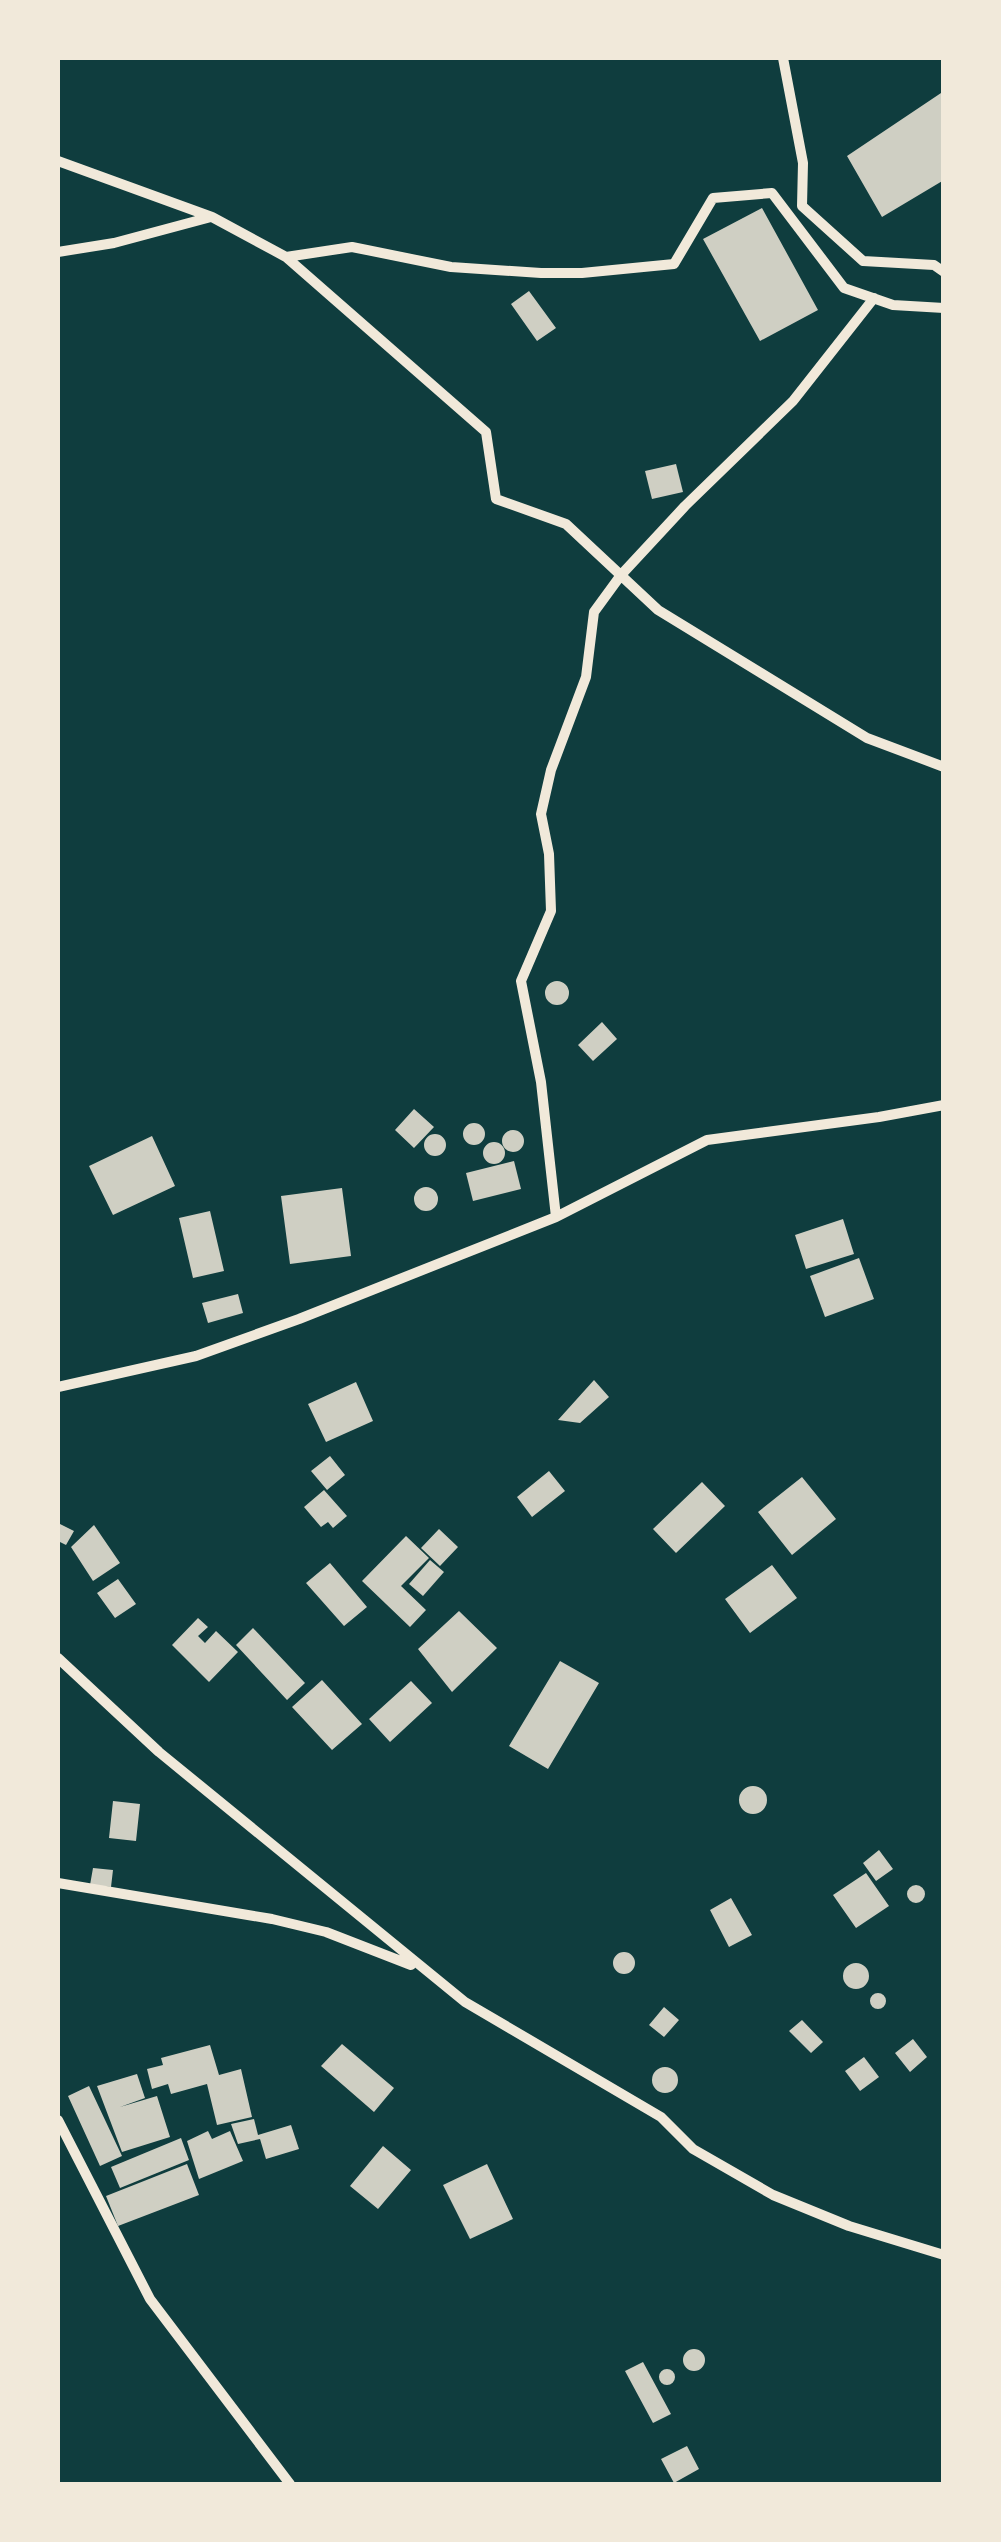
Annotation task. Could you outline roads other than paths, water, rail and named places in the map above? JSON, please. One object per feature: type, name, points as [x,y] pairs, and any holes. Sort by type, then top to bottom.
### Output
[{"type":"street","points":[[783,58],[803,163],[802,206],[863,261],[934,265],[944,272]]},
{"type":"street","points":[[58,161],[212,217],[286,257],[486,432],[496,499],[566,524],[658,610],[867,738],[944,767]]},
{"type":"street","points":[[286,257],[352,248],[451,267],[582,273],[674,264],[714,198],[772,193],[844,288],[893,305],[944,308]]},
{"type":"street","points":[[58,252],[114,243],[212,217]]},
{"type":"street","points":[[556,1217],[541,1082],[521,981],[550,911],[549,854],[541,814],[551,770],[586,677],[594,612],[621,574],[793,400],[874,298]]},
{"type":"street","points":[[58,1387],[196,1356],[300,1319],[556,1217],[707,1140],[944,1105]]},
{"type":"street","points":[[58,1658],[159,1752],[465,2002],[661,2117],[693,2149],[773,2195],[848,2226],[944,2255]]},
{"type":"street","points":[[58,1883],[272,1918],[326,1932],[421,1968]]},
{"type":"street","points":[[58,2120],[150,2299],[290,2484]]}]
